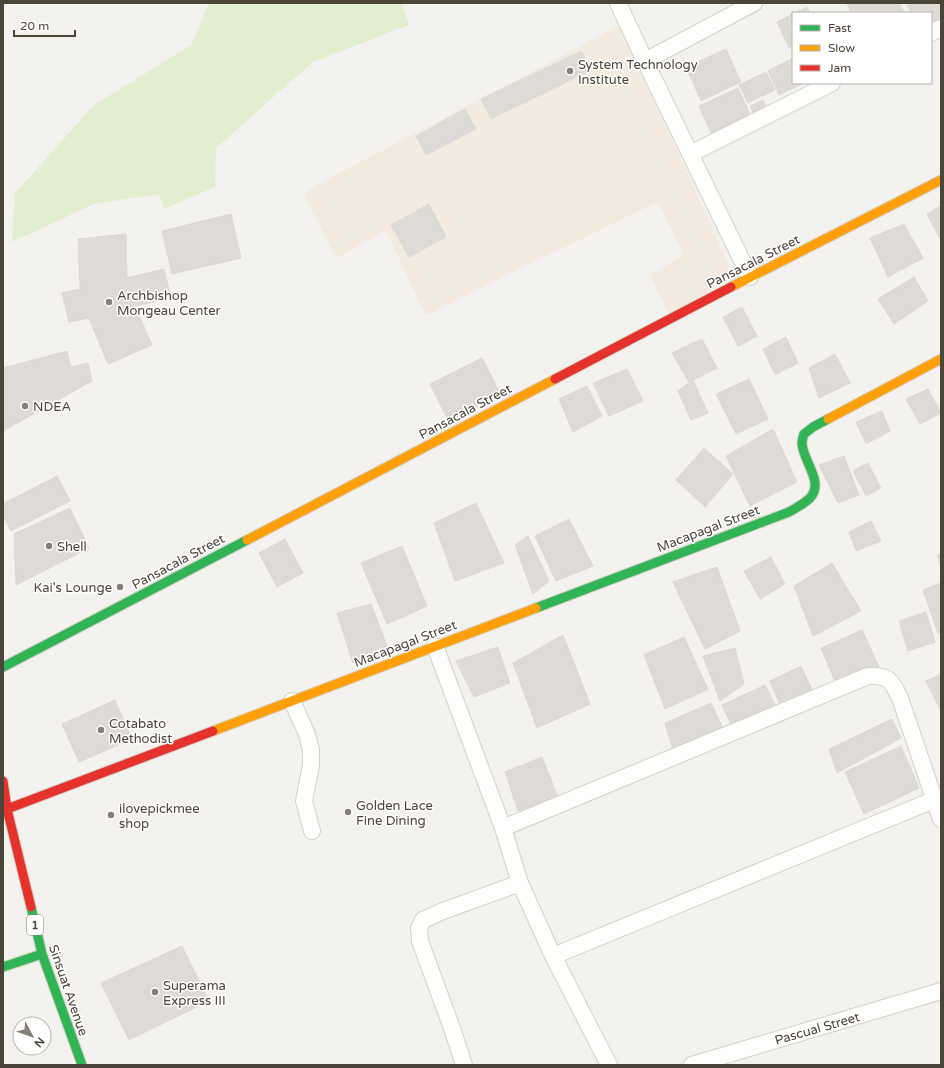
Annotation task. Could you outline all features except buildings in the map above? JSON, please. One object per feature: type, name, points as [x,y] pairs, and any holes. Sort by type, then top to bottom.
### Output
[{"type":"street","points":[[618,3],[644,61],[750,277]]},
{"type":"street","points":[[644,61],[754,3]]},
{"type":"street","points":[[932,32],[941,28]]},
{"type":"street","points":[[690,154],[830,84]]},
{"type":"street","name":"Pansacala Street","points":[[3,667],[750,277],[941,180]]},
{"type":"street","name":"Macapagal Street","points":[[8,810],[789,512],[810,498],[815,490],[815,481],[802,444],[804,434],[813,427],[940,364]]},
{"type":"street","points":[[435,646],[503,828],[520,883],[553,956],[608,1065]]},
{"type":"street","points":[[503,828],[868,676],[881,675],[894,686],[900,698],[937,799],[941,819]]},
{"type":"street","points":[[292,701],[307,734],[311,750],[311,765],[304,801],[312,831]]},
{"type":"street","name":"Sinsuat Avenue","points":[[3,781],[8,810],[42,954],[82,1065]]},
{"type":"street","points":[[553,956],[937,799]]},
{"type":"street","points":[[464,1065],[420,941],[419,928],[423,920],[443,911],[520,883]]},
{"type":"street","points":[[3,967],[42,954]]},
{"type":"street","name":"Pascual Street","points":[[692,1065],[941,992]]},
{"type":"shaded area","name":"System Technology Institute","points":[[620,25],[733,274],[670,317],[650,275],[684,255],[658,202],[426,316],[386,231],[336,258],[305,197],[311,188]]},
{"type":"green space","points":[[209,3],[402,3],[409,25],[313,62],[216,148],[215,187],[164,209],[159,194],[94,204],[12,242],[15,193],[94,105],[191,45]]},
{"type":"traffic: fast","points":[[536,608],[789,512],[803,504],[814,492],[815,485],[812,471],[803,450],[803,437],[804,434],[813,427],[828,419]]},
{"type":"traffic: fast","points":[[3,667],[247,540]]},
{"type":"traffic: fast","points":[[31,907],[42,954],[82,1065]]},
{"type":"traffic: fast","points":[[3,967],[42,954]]},
{"type":"traffic: slow","points":[[731,287],[941,180]]},
{"type":"traffic: slow","points":[[828,419],[941,359]]},
{"type":"traffic: slow","points":[[247,540],[555,379]]},
{"type":"traffic: slow","points":[[213,731],[536,608]]},
{"type":"traffic: jam","points":[[555,379],[731,287]]},
{"type":"traffic: jam","points":[[7,809],[213,731]]},
{"type":"traffic: jam","points":[[3,781],[7,809],[31,907]]},
{"type":"place","name":"System Technology Institute","points":[[570,71]]},
{"type":"place","name":"Archbishop Mongeau Center","points":[[109,302]]},
{"type":"place","name":"NDEA","points":[[25,406]]},
{"type":"place","name":"Shell","points":[[49,546]]},
{"type":"place","name":"Kai's Lounge","points":[[120,587]]},
{"type":"place","name":"Cotabato Methodist","points":[[101,730]]},
{"type":"place","name":"Golden Lace Fine Dining","points":[[348,812]]},
{"type":"place","name":"ilovepickmee shop","points":[[111,815]]},
{"type":"place","name":"Superama Express III","points":[[155,992]]}]
